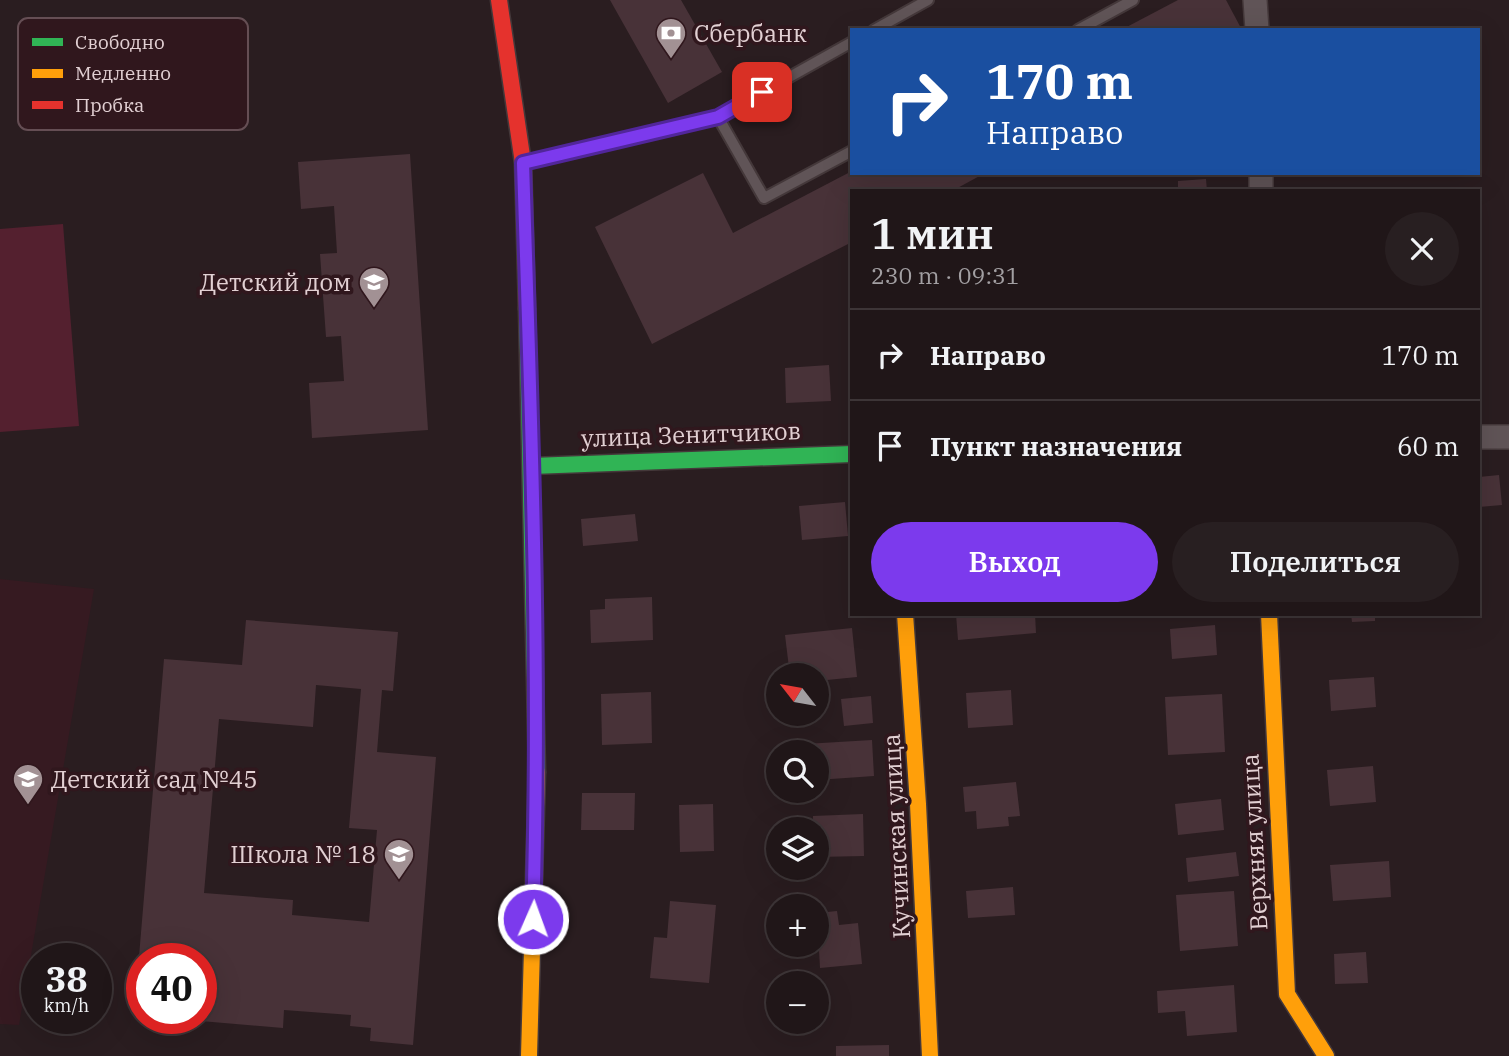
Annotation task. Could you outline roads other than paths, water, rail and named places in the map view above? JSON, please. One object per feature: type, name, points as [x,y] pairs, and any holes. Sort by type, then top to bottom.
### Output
[{"type":"street","points":[[499,0],[523,163],[532,466],[537,781],[529,1056]]},
{"type":"street","points":[[1255,0],[1257,28]]},
{"type":"street","points":[[1480,437],[1509,437]]},
{"type":"street","name":"улица Зенитчиков","points":[[532,466],[850,454]]},
{"type":"street","name":"Кучинская улица","points":[[905,616],[918,804],[930,1056]]},
{"type":"street","name":"Верхняя улица","points":[[1269,616],[1287,994],[1326,1056]]},
{"type":"lane","points":[[878,28],[928,0]]},
{"type":"lane","points":[[1081,28],[1133,0]]},
{"type":"lane","points":[[523,163],[718,117],[850,43]]},
{"type":"lane","points":[[718,117],[764,198],[850,152]]},
{"type":"place","name":"Сбербанк","points":[[671,60]]},
{"type":"place","name":"Детский дом","points":[[374,309]]},
{"type":"place","name":"Детский сад №45","points":[[28,806]]},
{"type":"place","name":"Школа № 18","points":[[399,881]]}]
